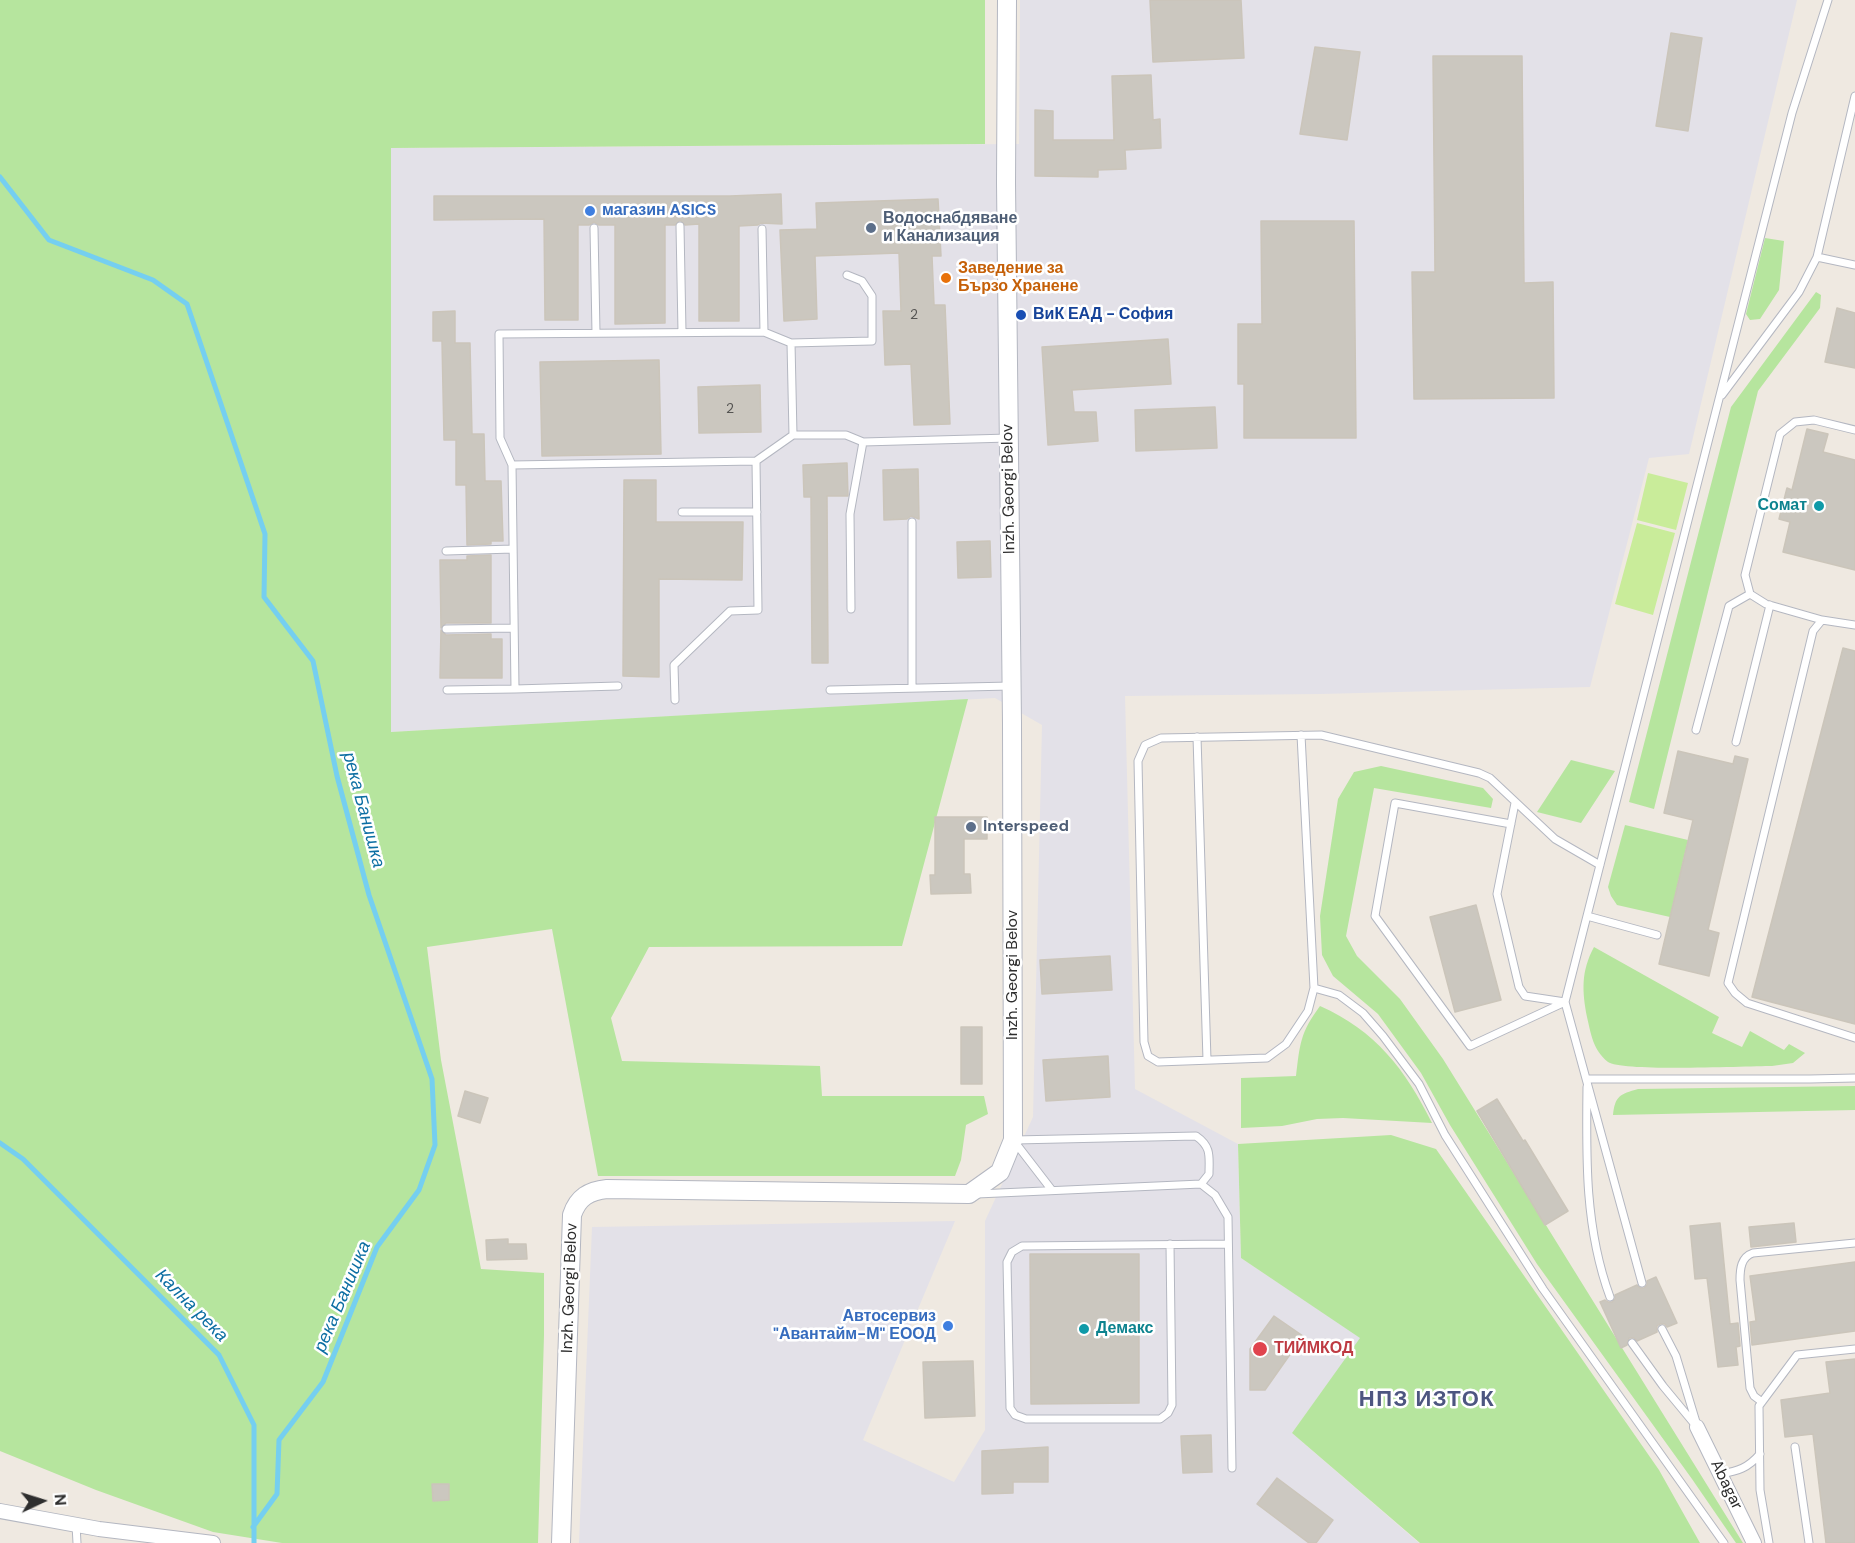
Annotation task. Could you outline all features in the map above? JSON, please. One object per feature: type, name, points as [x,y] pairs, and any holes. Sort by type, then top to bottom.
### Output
[{"type":"street","name":"Inzh. Georgi Belov","points":[[561,1543],[572,1215],[581,1198],[588,1193],[606,1189],[969,1194],[1000,1172],[1013,1140],[1006,194],[1007,0]]},
{"type":"street","name":"Abagar","points":[[1697,1427],[1754,1543]]},
{"type":"street","points":[[0,1511],[76,1525],[213,1543]]},
{"type":"lane","points":[[1642,1283],[1565,1002],[1792,113],[1828,0]]},
{"type":"lane","points":[[1718,399],[1799,292],[1817,257],[1855,96]]},
{"type":"lane","points":[[680,226],[682,332]]},
{"type":"lane","points":[[594,228],[596,333]]},
{"type":"lane","points":[[762,229],[764,332]]},
{"type":"lane","points":[[1817,257],[1855,265]]},
{"type":"lane","points":[[514,689],[512,465],[500,438],[499,334],[764,332],[791,343],[872,341],[872,296],[862,281],[848,275]]},
{"type":"lane","points":[[791,343],[793,435]]},
{"type":"lane","points":[[1855,430],[1814,420],[1795,422],[1780,434],[1745,575],[1750,594],[1770,605],[1822,620],[1855,625]]},
{"type":"lane","points":[[512,465],[756,461],[793,435],[846,435],[863,442],[1009,438]]},
{"type":"lane","points":[[851,609],[850,514],[863,442]]},
{"type":"lane","points":[[675,700],[674,665],[730,611],[758,610],[756,461]]},
{"type":"lane","points":[[682,512],[757,512]]},
{"type":"lane","points":[[912,522],[912,688]]},
{"type":"lane","points":[[446,551],[513,549]]},
{"type":"lane","points":[[1696,730],[1729,606],[1750,594]]},
{"type":"lane","points":[[1736,742],[1770,605]]},
{"type":"lane","points":[[1822,620],[1813,631],[1728,983],[1735,993],[1747,1002],[1855,1038]]},
{"type":"lane","points":[[446,629],[514,628]]},
{"type":"lane","points":[[447,690],[618,686]]},
{"type":"lane","points":[[830,690],[1011,686]]},
{"type":"lane","points":[[1301,735],[1314,988],[1308,1011],[1286,1044],[1267,1058],[1158,1062],[1148,1056],[1144,1042],[1138,761],[1145,745],[1161,738],[1301,735],[1321,735],[1479,773],[1490,778],[1555,839],[1600,865]]},
{"type":"lane","points":[[1197,737],[1207,1060]]},
{"type":"lane","points":[[1511,824],[1395,803],[1375,916],[1470,1046],[1565,1002]]},
{"type":"lane","points":[[1515,803],[1497,894],[1519,987],[1525,996],[1565,1002]]},
{"type":"lane","points":[[1587,916],[1657,935]]},
{"type":"lane","points":[[1314,988],[1340,995],[1363,1013],[1419,1084],[1444,1135],[1543,1290],[1724,1543]]},
{"type":"lane","points":[[1587,1078],[1855,1078]]},
{"type":"lane","points":[[1587,1078],[1586,1167],[1592,1228],[1600,1270],[1610,1297]]},
{"type":"lane","points":[[1013,1140],[1196,1136],[1205,1142],[1209,1153],[1209,1174],[1201,1184]]},
{"type":"lane","points":[[1013,1140],[1051,1189]]},
{"type":"lane","points":[[969,1194],[1201,1184],[1215,1195],[1228,1217],[1232,1468]]},
{"type":"lane","points":[[1762,1402],[1754,1396],[1750,1388],[1740,1280],[1743,1260],[1747,1255],[1753,1253],[1855,1243]]},
{"type":"lane","points":[[1170,1244],[1172,1405],[1168,1413],[1160,1419],[1026,1419],[1016,1415],[1010,1408],[1009,1374],[1007,1262],[1012,1251],[1022,1246],[1170,1244],[1228,1244]]},
{"type":"lane","points":[[1662,1329],[1676,1356],[1697,1427]]},
{"type":"lane","points":[[1632,1343],[1697,1427]]},
{"type":"lane","points":[[1769,1543],[1760,1490],[1759,1406],[1797,1355],[1855,1349]]},
{"type":"lane","points":[[1795,1447],[1809,1543]]},
{"type":"lane","points":[[1720,1474],[1739,1471],[1751,1465],[1760,1454]]},
{"type":"lane","points":[[76,1525],[76,1543]]},
{"type":"shaded area","points":[[1020,0],[1797,0],[1689,454],[1649,458],[1590,687],[1125,696],[1135,1089],[1238,1144],[1241,1258],[1361,1338],[1292,1433],[1419,1543],[579,1543],[592,1227],[955,1221],[863,1440],[954,1482],[985,1430],[985,1221],[1033,1117],[1042,725],[995,698],[391,732],[391,148],[1019,144]]},
{"type":"green space","points":[[0,0],[985,0],[985,144],[391,148],[391,732],[968,699],[902,946],[649,947],[611,1018],[622,1061],[820,1066],[822,1096],[984,1096],[988,1114],[966,1125],[961,1160],[955,1176],[598,1176],[552,929],[427,947],[441,1060],[481,1269],[544,1273],[538,1543],[282,1543],[213,1532],[96,1490],[0,1451]]},
{"type":"green space","points":[[1765,238],[1784,241],[1779,290],[1760,319],[1750,320],[1746,314]]},
{"type":"green space","points":[[1816,292],[1821,295],[1820,308],[1758,391],[1654,809],[1629,802],[1731,407]]},
{"type":"green space","points":[[1648,473],[1688,483],[1676,530],[1637,520]]},
{"type":"green space","points":[[1637,523],[1675,533],[1653,615],[1615,604]]},
{"type":"green space","points":[[1571,760],[1615,771],[1581,823],[1537,812]]},
{"type":"green space","points":[[1381,766],[1483,788],[1493,799],[1491,808],[1374,788],[1346,936],[1357,956],[1400,999],[1443,1059],[1743,1543],[1736,1543],[1537,1264],[1450,1125],[1421,1073],[1378,1014],[1333,976],[1322,955],[1320,916],[1338,799],[1354,772]]},
{"type":"green space","points":[[1625,825],[1688,840],[1670,917],[1617,905],[1611,896],[1608,887]]},
{"type":"green space","points":[[1594,947],[1719,1017],[1712,1033],[1742,1047],[1750,1031],[1784,1050],[1789,1044],[1805,1053],[1793,1063],[1772,1066],[1659,1068],[1618,1065],[1608,1062],[1593,1041],[1584,998],[1585,973]]},
{"type":"green space","points":[[1320,1006],[1357,1027],[1387,1054],[1411,1085],[1432,1123],[1343,1118],[1317,1119],[1282,1126],[1241,1128],[1241,1078],[1296,1076],[1302,1039],[1308,1024]]},
{"type":"green space","points":[[1855,1086],[1855,1110],[1613,1115],[1619,1097],[1638,1089]]},
{"type":"green space","points":[[1391,1135],[1436,1149],[1659,1470],[1700,1543],[1420,1543],[1292,1433],[1360,1338],[1241,1258],[1238,1144]]},
{"type":"building","points":[[1150,0],[1241,0],[1244,58],[1153,62]]},
{"type":"building","points":[[1671,33],[1702,38],[1688,131],[1656,126]]},
{"type":"building","points":[[1315,47],[1360,52],[1347,140],[1300,134]]},
{"type":"building","points":[[1433,56],[1522,56],[1524,283],[1553,282],[1554,398],[1414,399],[1412,272],[1435,272]]},
{"type":"building","points":[[1151,75],[1153,120],[1160,119],[1161,148],[1125,150],[1126,169],[1098,170],[1098,177],[1035,176],[1035,110],[1053,111],[1053,140],[1114,140],[1112,76]]},
{"type":"building","points":[[781,194],[782,224],[761,223],[739,226],[739,321],[699,321],[699,224],[685,225],[680,220],[675,225],[665,225],[665,323],[615,324],[615,225],[599,225],[594,222],[589,225],[578,225],[578,320],[545,320],[544,219],[434,220],[434,196]]},
{"type":"building","points":[[938,199],[941,256],[932,256],[934,305],[945,305],[950,424],[914,425],[911,364],[885,365],[883,311],[901,311],[899,253],[815,256],[817,319],[784,321],[780,230],[817,229],[816,203]]},
{"type":"building","points":[[1261,221],[1354,221],[1356,438],[1244,438],[1244,384],[1238,384],[1238,324],[1262,324]]},
{"type":"building","points":[[1837,308],[1855,313],[1855,368],[1825,362]]},
{"type":"building","points":[[455,311],[455,343],[470,343],[472,434],[484,434],[485,481],[501,481],[503,541],[491,541],[491,544],[467,545],[466,485],[456,485],[456,440],[444,440],[442,341],[433,341],[433,312]]},
{"type":"building","points":[[1168,339],[1171,384],[1072,390],[1074,412],[1096,412],[1098,441],[1048,445],[1042,347]]},
{"type":"building","points":[[659,360],[661,454],[542,456],[540,362]]},
{"type":"building","points":[[760,385],[761,432],[699,433],[698,387]]},
{"type":"building","points":[[1215,407],[1217,448],[1136,451],[1135,410]]},
{"type":"building","name":"Сомат","points":[[1807,429],[1828,434],[1823,452],[1855,460],[1855,570],[1783,552],[1790,522],[1779,519],[1787,488],[1792,490]]},
{"type":"building","points":[[847,463],[848,496],[827,496],[828,663],[812,663],[811,497],[804,497],[803,465]]},
{"type":"building","points":[[918,469],[919,519],[911,516],[907,519],[884,520],[883,470]]},
{"type":"building","points":[[624,480],[656,480],[656,522],[743,522],[742,580],[659,579],[659,677],[623,676]]},
{"type":"building","points":[[990,541],[991,577],[958,578],[957,542]]},
{"type":"building","points":[[491,555],[491,623],[446,623],[441,628],[440,560],[467,560],[467,556]]},
{"type":"building","points":[[441,630],[446,635],[491,634],[491,639],[502,639],[502,678],[440,678]]},
{"type":"building","points":[[1843,648],[1855,651],[1855,1024],[1752,997]]},
{"type":"building","points":[[1678,751],[1733,764],[1735,756],[1748,759],[1708,930],[1719,933],[1709,976],[1659,964],[1693,820],[1664,813]]},
{"type":"building","points":[[935,817],[987,817],[987,839],[964,839],[964,874],[970,874],[971,893],[931,894],[930,875],[935,875]]},
{"type":"building","points":[[1476,905],[1501,1000],[1455,1012],[1430,917]]},
{"type":"building","points":[[1110,956],[1112,990],[1042,994],[1040,960]]},
{"type":"building","points":[[961,1027],[982,1027],[982,1084],[961,1084]]},
{"type":"building","points":[[1108,1056],[1110,1097],[1046,1101],[1043,1060]]},
{"type":"building","points":[[465,1091],[488,1098],[480,1123],[458,1116]]},
{"type":"building","points":[[1497,1099],[1568,1211],[1545,1225],[1477,1111]]},
{"type":"building","points":[[1720,1223],[1730,1324],[1738,1323],[1740,1346],[1736,1347],[1738,1365],[1718,1367],[1707,1278],[1695,1279],[1690,1226]]},
{"type":"building","points":[[1794,1223],[1796,1242],[1751,1247],[1749,1227]]},
{"type":"building","points":[[508,1239],[508,1244],[526,1244],[527,1259],[487,1260],[486,1240]]},
{"type":"building","name":"Демакс","points":[[1030,1254],[1139,1254],[1139,1403],[1031,1404]]},
{"type":"building","points":[[1855,1262],[1855,1331],[1752,1345],[1750,1322],[1756,1321],[1750,1276]]},
{"type":"building","points":[[1656,1277],[1677,1323],[1667,1327],[1665,1324],[1660,1324],[1657,1326],[1657,1332],[1637,1341],[1629,1338],[1627,1345],[1621,1348],[1600,1302],[1605,1300],[1612,1302],[1615,1295],[1637,1285],[1644,1288],[1647,1281]]},
{"type":"building","points":[[1274,1316],[1303,1336],[1265,1390],[1250,1390],[1250,1349]]},
{"type":"building","points":[[1855,1359],[1855,1543],[1826,1543],[1813,1434],[1785,1437],[1781,1400],[1830,1393],[1826,1362]]},
{"type":"building","points":[[973,1361],[975,1416],[925,1418],[923,1362]]},
{"type":"building","points":[[1211,1435],[1212,1472],[1183,1473],[1181,1436]]},
{"type":"building","points":[[1048,1447],[1048,1482],[1013,1482],[1013,1493],[982,1494],[982,1451]]},
{"type":"building","points":[[1277,1478],[1333,1520],[1316,1543],[1309,1543],[1257,1504]]},
{"type":"building","points":[[432,1484],[449,1484],[449,1500],[433,1501]]},
{"type":"waterway","name":"река Банишка","points":[[0,177],[49,240],[153,280],[187,304],[265,534],[264,597],[313,661],[337,776],[369,895],[432,1079],[435,1145],[419,1190],[377,1247],[323,1382],[279,1440],[277,1494],[253,1527]]},
{"type":"waterway","name":"Кална река","points":[[0,1143],[23,1159],[219,1355],[254,1425],[254,1543]]},
{"type":"place","name":"магазин ASICS","points":[[590,211]]},
{"type":"place","name":"Водоснабдяване и Канализация","points":[[871,228]]},
{"type":"place","name":"Заведение за Бързо Хранене","points":[[946,278]]},
{"type":"place","name":"ВиК ЕАД - София","points":[[1021,315]]},
{"type":"place","name":"Сомат","points":[[1819,506]]},
{"type":"place","name":"Interspeed","points":[[971,827]]},
{"type":"place","name":"Автосервиз \"Авантайм-М\" ЕООД","points":[[948,1326]]},
{"type":"place","name":"Демакс","points":[[1084,1329]]},
{"type":"place","name":"ТИЙМКОД","points":[[1260,1349]]},
{"type":"district","name":"НПЗ ИЗТОК","points":[[1427,1400]]}]
